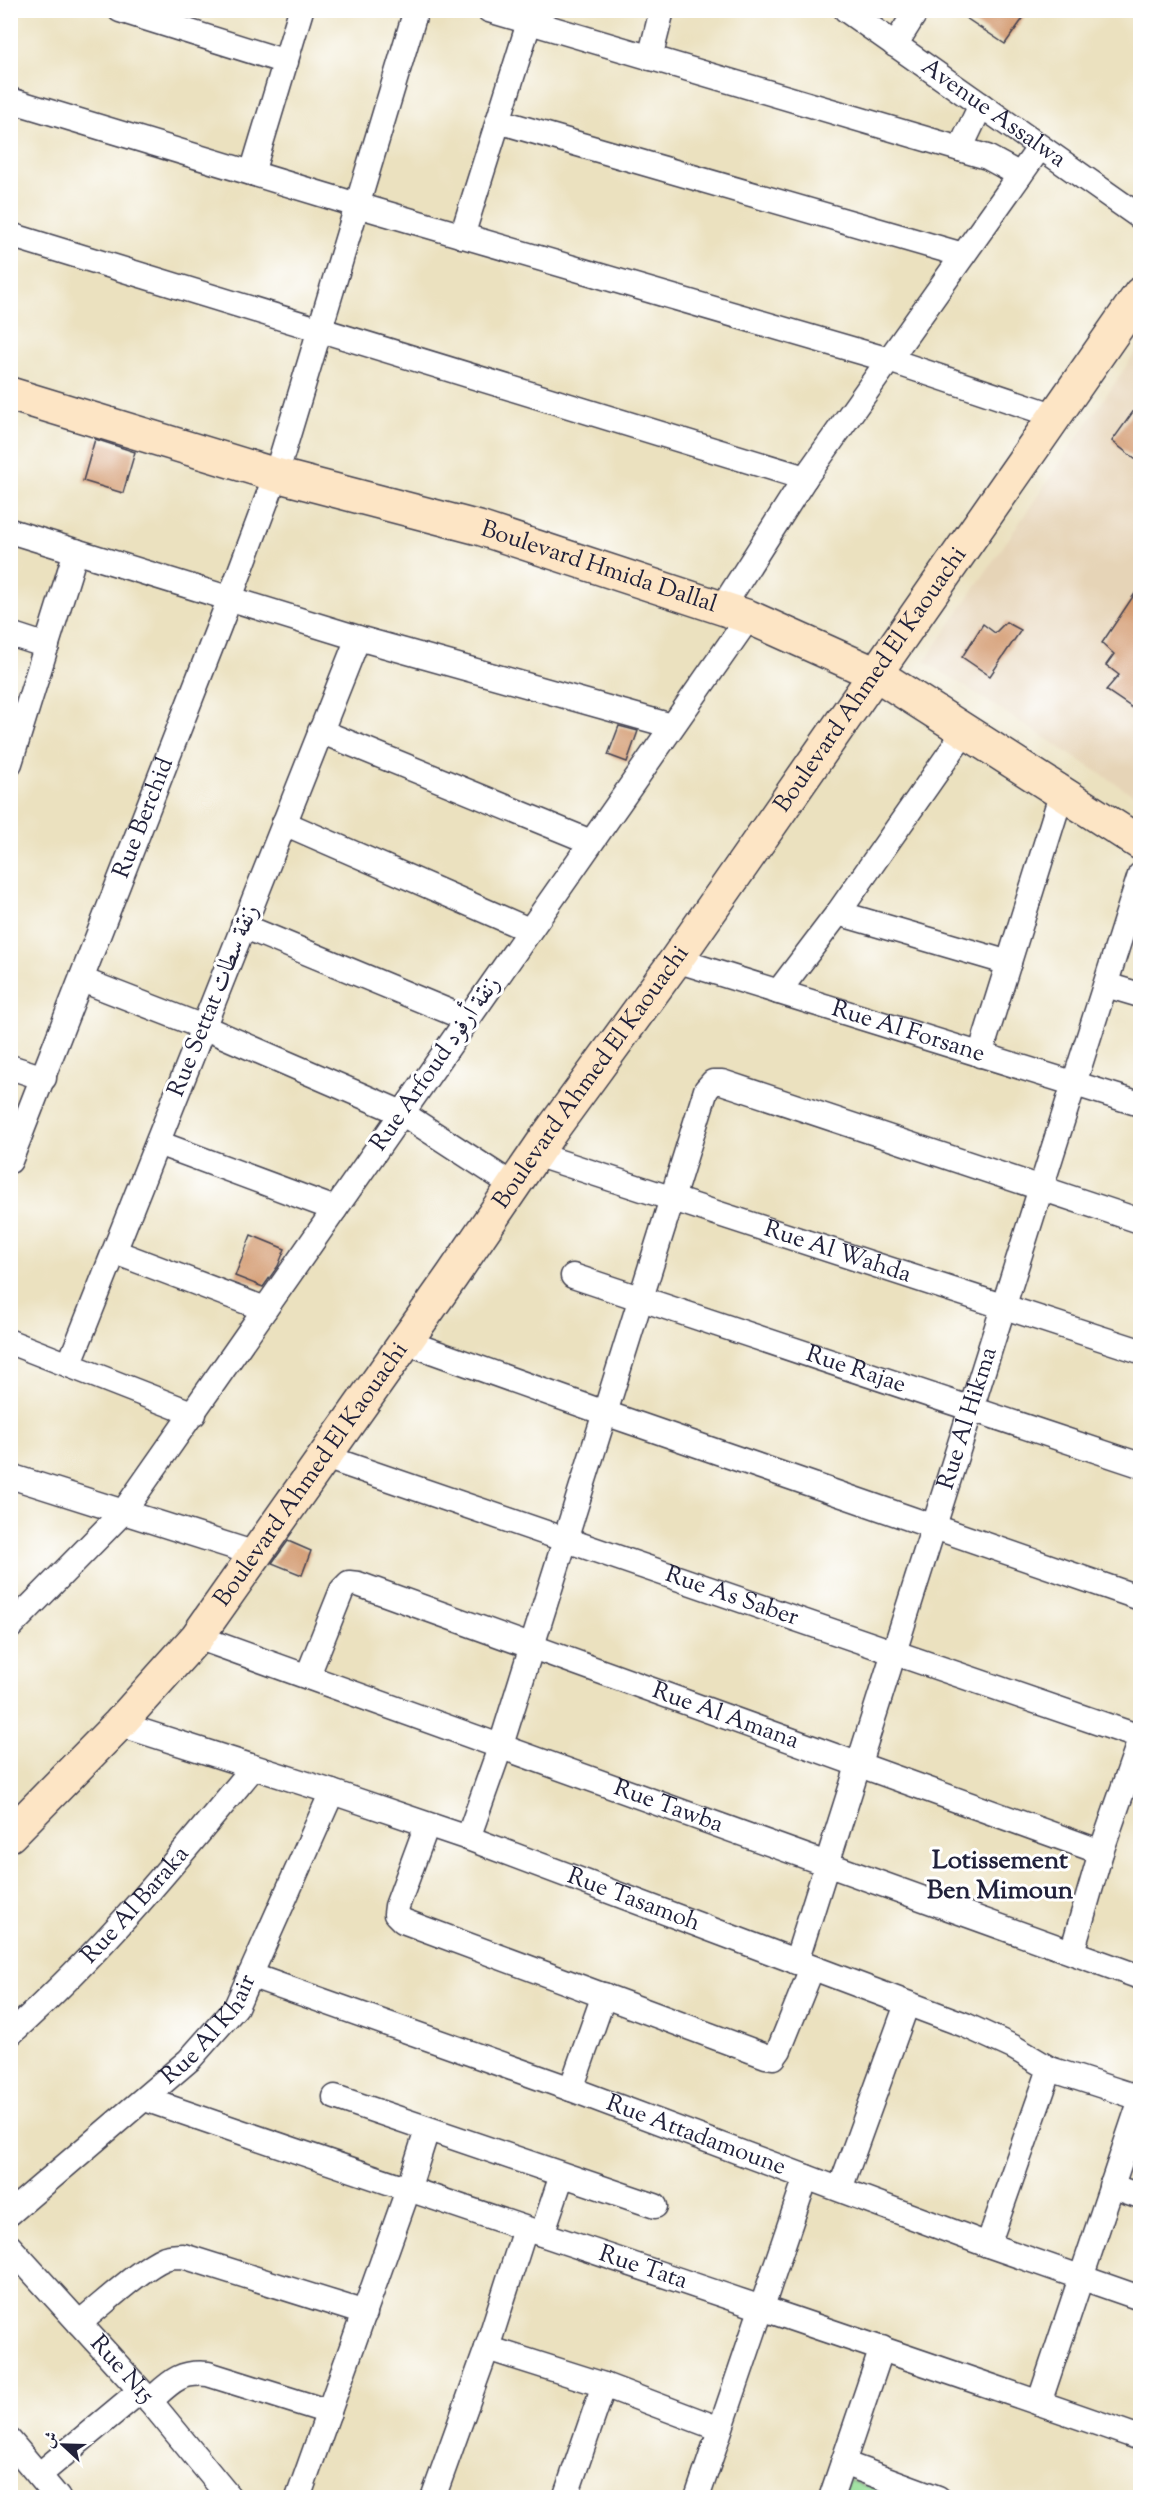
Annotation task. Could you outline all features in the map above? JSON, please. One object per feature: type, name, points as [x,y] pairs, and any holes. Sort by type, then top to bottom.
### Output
[{"type":"street","points":[[120,10],[286,62]]},
{"type":"street","points":[[252,173],[301,10]]},
{"type":"street","name":"Rue Berchid","points":[[10,1161],[276,475],[416,10]]},
{"type":"street","points":[[489,10],[531,16],[650,58],[987,157],[1020,175]]},
{"type":"street","points":[[650,58],[662,10]]},
{"type":"street","name":"Avenue Assalwa","points":[[846,10],[1140,217]]},
{"type":"street","points":[[895,45],[917,10]]},
{"type":"street","points":[[462,236],[531,16]]},
{"type":"street","points":[[10,100],[357,205],[889,360],[1056,416]]},
{"type":"street","points":[[960,149],[981,105]]},
{"type":"street","points":[[498,121],[963,255]]},
{"type":"street","name":"Rue Arfoud زنقة أرفود","points":[[10,1627],[124,1511],[194,1414],[672,726],[736,613],[805,478],[1040,147]]},
{"type":"street","points":[[10,235],[805,478]]},
{"type":"street","name":"Boulevard Ahmed El Kaouachi","points":[[10,1835],[119,1724],[197,1637],[325,1458],[535,1154],[676,960],[1140,294]]},
{"type":"street","name":"Boulevard Hmida Dallal","points":[[10,394],[276,475],[478,528],[736,613],[876,674],[1140,843]]},
{"type":"street","points":[[10,531],[358,638],[672,726]]},
{"type":"street","points":[[10,763],[15,731],[46,646],[76,551]]},
{"type":"street","points":[[10,634],[46,646]]},
{"type":"street","name":"Rue Settat زنقة سطات","points":[[69,1365],[358,638]]},
{"type":"street","points":[[777,992],[838,913],[966,730]]},
{"type":"street","points":[[320,731],[591,842]]},
{"type":"street","points":[[980,1054],[1062,792]]},
{"type":"street","points":[[284,823],[530,930]]},
{"type":"street","name":"Rue Al Hikma","points":[[604,1995],[766,2056],[774,2057],[779,2050],[804,1965],[828,1864],[858,1764],[1140,875]]},
{"type":"street","points":[[838,913],[1009,963]]},
{"type":"street","points":[[243,926],[467,1019]]},
{"type":"street","name":"Rue Al Forsane","points":[[676,960],[1140,1104]]},
{"type":"street","points":[[82,980],[203,1027],[402,1113],[514,1186]]},
{"type":"street","points":[[1106,985],[1140,995]]},
{"type":"street","points":[[10,1068],[44,1078]]},
{"type":"street","points":[[468,1838],[501,1745],[706,1090],[713,1082],[722,1082],[1140,1221]]},
{"type":"street","points":[[158,1143],[335,1209]]},
{"type":"street","name":"Rue Al Wahda","points":[[535,1154],[1140,1351]]},
{"type":"street","points":[[115,1252],[265,1309]]},
{"type":"street","name":"Rue Rajae","points":[[573,1276],[1140,1465]]},
{"type":"street","points":[[10,1342],[194,1414]]},
{"type":"street","points":[[405,1342],[1140,1598]]},
{"type":"street","name":"Rue As Saber","points":[[325,1458],[566,1539],[1140,1739]]},
{"type":"street","points":[[10,1476],[256,1554]]},
{"type":"street","name":"Rue Al Amana","points":[[308,1675],[342,1590],[349,1583],[1101,1852]]},
{"type":"street","name":"Rue Tawba","points":[[197,1637],[308,1675],[1140,1977]]},
{"type":"street","name":"Rue Tasamoh","points":[[119,1724],[468,1838],[965,2025],[1050,2069],[1140,2100]]},
{"type":"street","points":[[1072,1952],[1101,1852],[1140,1739]]},
{"type":"street","name":"Rue Al Baraka","points":[[10,2034],[57,1992],[134,1911],[254,1768]]},
{"type":"street","name":"Rue Al Khair","points":[[10,2213],[145,2100],[219,2028],[236,2007],[332,1792]]},
{"type":"street","points":[[427,1825],[396,1914],[403,1920],[604,1995],[571,2089]]},
{"type":"street","name":"Rue Attadamoune","points":[[250,1974],[571,2089],[988,2245],[1140,2298]]},
{"type":"street","points":[[840,2189],[907,2004]]},
{"type":"street","points":[[988,2245],[1050,2069]]},
{"type":"street","points":[[335,2097],[655,2206]]},
{"type":"street","name":"Rue Tata","points":[[145,2100],[408,2190],[763,2307],[1140,2438]]},
{"type":"street","points":[[1039,2403],[1140,2100]]},
{"type":"street","points":[[298,2498],[365,2313],[427,2130]]},
{"type":"street","points":[[433,2498],[487,2348],[534,2231],[562,2175]]},
{"type":"street","points":[[697,2498],[806,2177]]},
{"type":"street","points":[[1111,2186],[1140,2196]]},
{"type":"street","name":"Rue N15","points":[[10,2247],[145,2396],[230,2498]]},
{"type":"street","points":[[79,2323],[142,2274],[163,2259],[172,2256],[183,2256],[365,2313]]},
{"type":"street","points":[[487,2348],[604,2385],[720,2428]]},
{"type":"street","points":[[831,2498],[882,2348]]},
{"type":"street","points":[[39,2475],[145,2396],[191,2372],[208,2374],[329,2412]]},
{"type":"street","points":[[565,2498],[604,2385]]},
{"type":"street","points":[[10,2441],[58,2498]]},
{"type":"street","points":[[843,2463],[938,2498]]},
{"type":"shaded area","points":[[1140,346],[1140,799],[925,661]]},
{"type":"green space","points":[[848,2480],[901,2497],[842,2498]]},
{"type":"building","points":[[954,10],[1029,10],[1005,44]]},
{"type":"building","points":[[1140,402],[1140,463],[1112,441]]},
{"type":"building","points":[[95,439],[135,452],[123,493],[83,481]]},
{"type":"building","points":[[1140,586],[1140,713],[1106,690],[1119,675],[1106,665],[1114,654],[1102,643]]},
{"type":"building","points":[[1006,622],[1021,630],[990,676],[962,657],[983,624],[995,633]]},
{"type":"building","points":[[619,726],[638,731],[627,762],[608,755]]},
{"type":"building","points":[[251,1235],[285,1249],[278,1266],[263,1287],[235,1276]]},
{"type":"building","points":[[288,1541],[311,1551],[302,1575],[272,1563]]},
{"type":"district","name":"Lotissement Ben Mimoun","points":[[1000,1876]]}]
